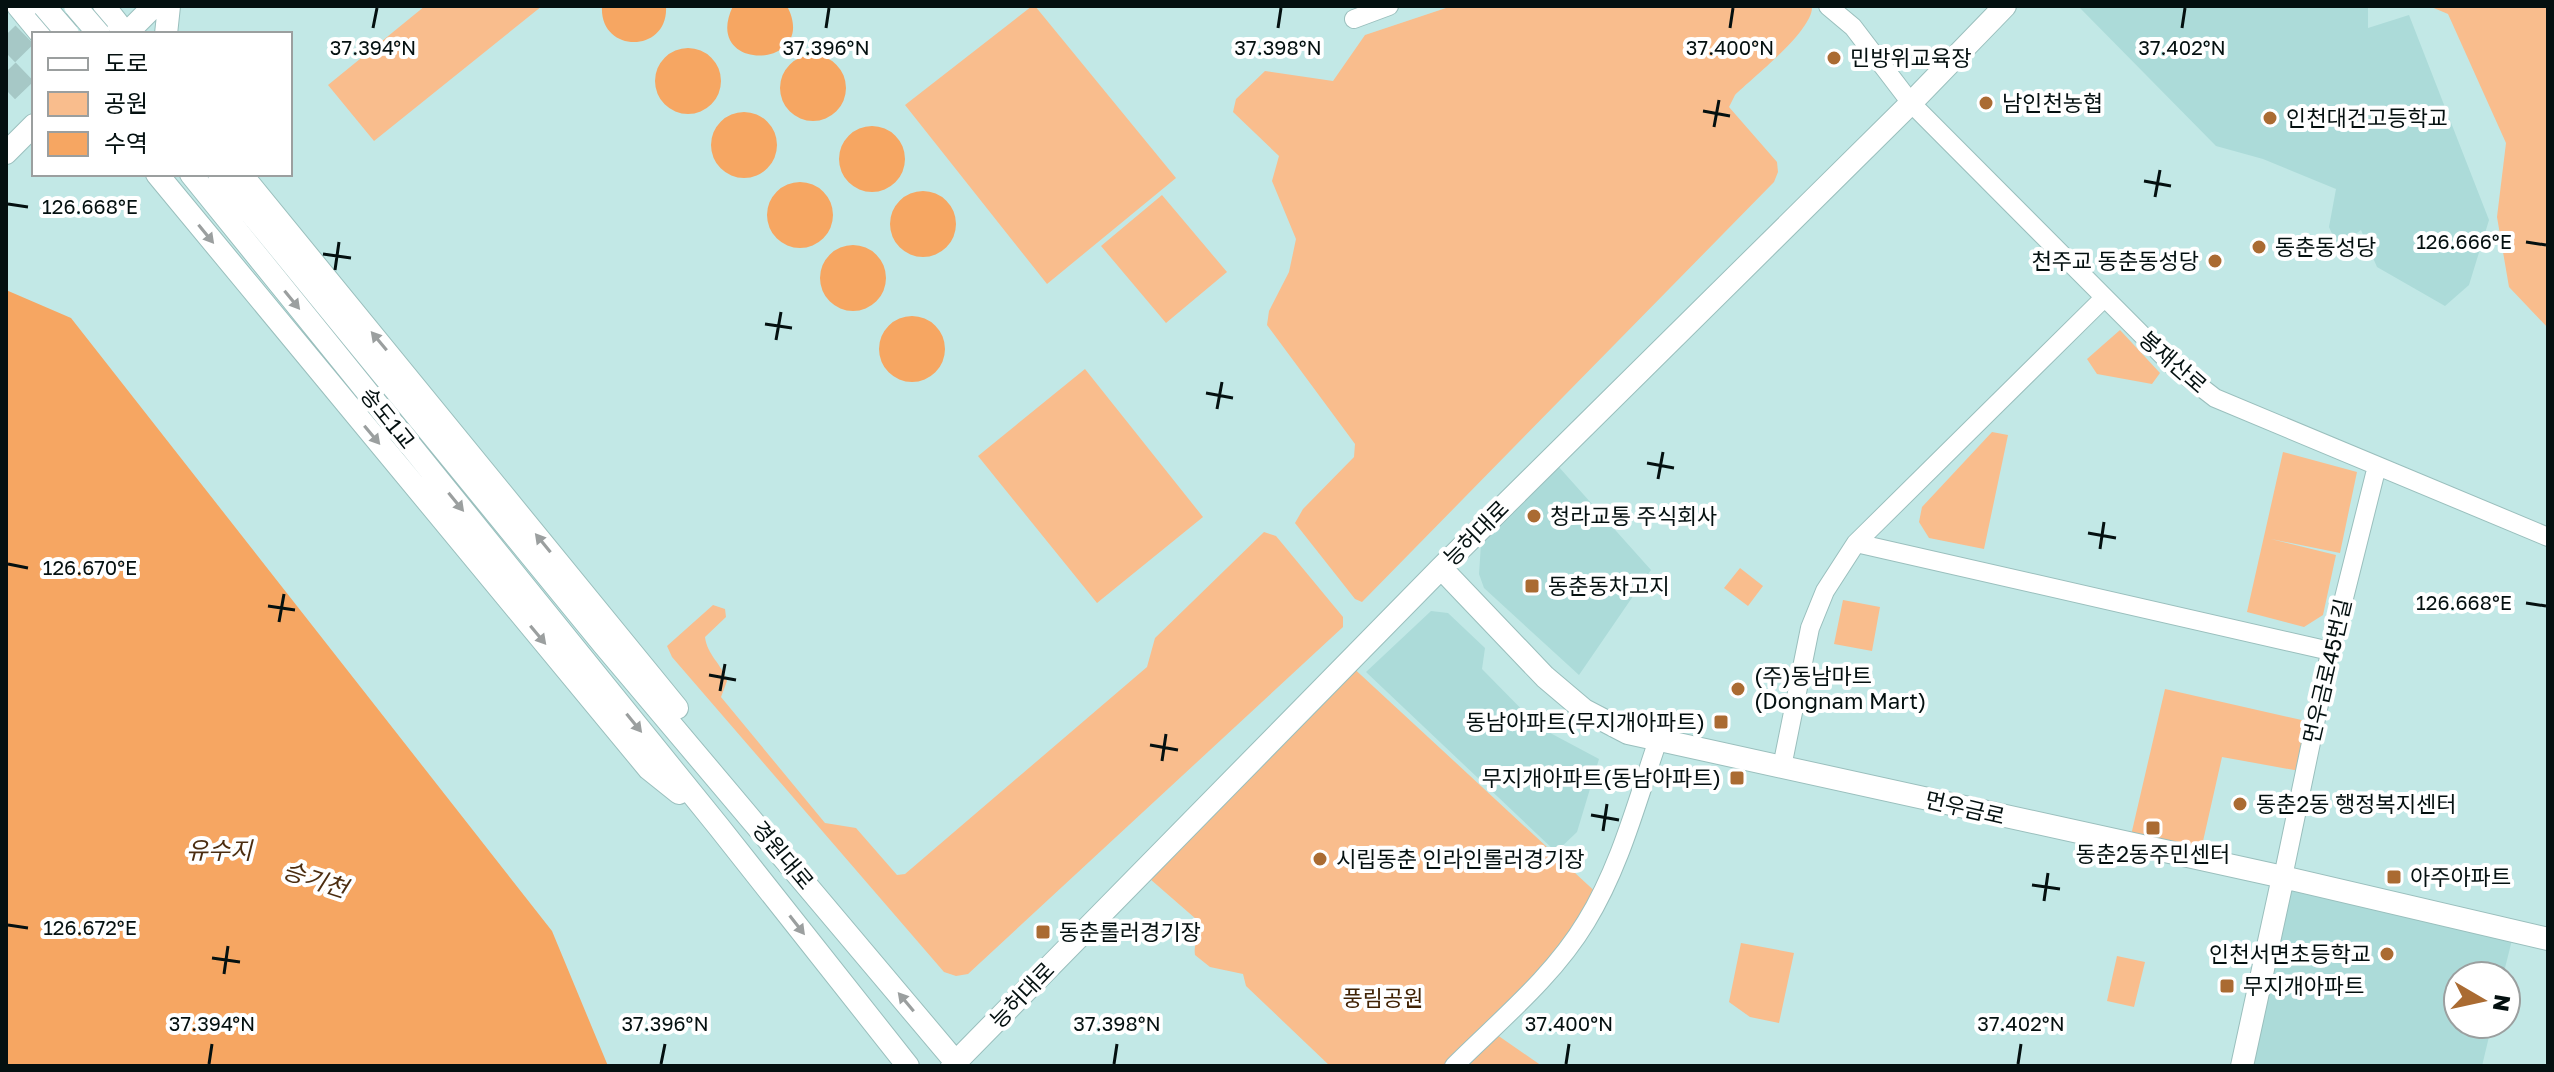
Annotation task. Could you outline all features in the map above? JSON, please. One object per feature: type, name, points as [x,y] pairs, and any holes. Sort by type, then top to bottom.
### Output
[{"type":"main road","points":[[18,6],[39,32]]},
{"type":"main road","points":[[44,6],[66,32]]},
{"type":"main road","points":[[75,6],[97,32]]},
{"type":"main road","points":[[104,6],[124,32]]},
{"type":"main road","points":[[128,32],[154,6]]},
{"type":"main road","points":[[166,32],[169,6]]},
{"type":"main road","name":"능허대로","points":[[956,1065],[1441,568],[2005,6]]},
{"type":"main road","points":[[6,154],[32,127]]},
{"type":"main road","points":[[6,154],[32,140]]},
{"type":"main road","points":[[159,176],[649,769],[719,827]]},
{"type":"main road","name":"송도1교","points":[[193,176],[585,662]]},
{"type":"main road","name":"송도1교","points":[[221,176],[604,645]]},
{"type":"main road","points":[[243,176],[694,728],[742,806]]},
{"type":"main road","name":"먼우금로","points":[[1441,568],[1545,677],[1584,710],[1628,733],[2283,877],[2548,939]]},
{"type":"main road","name":"경원대로","points":[[604,645],[956,1065]]},
{"type":"main road","name":"경원대로","points":[[585,662],[908,1066]]},
{"type":"main road","points":[[2242,1066],[2283,877]]},
{"type":"street","points":[[1354,19],[1389,6]]},
{"type":"street","name":"봉재산로","points":[[1828,6],[1853,27],[1911,103],[2171,364],[2215,398],[2548,537]]},
{"type":"street","points":[[1782,767],[1810,628],[1825,591],[1856,543],[2104,298]]},
{"type":"street","name":"먼우금로45번길","points":[[2283,877],[2330,651],[2377,466]]},
{"type":"street","points":[[1856,543],[2330,651]]},
{"type":"street","points":[[1454,1066],[1535,985],[1585,925],[1601,897],[1617,857],[1658,740]]},
{"type":"shaded area","points":[[2078,6],[2368,6],[2368,28],[2409,15],[2489,220],[2469,285],[2445,306],[2377,267],[2361,230],[2338,247],[2329,227],[2336,189],[2263,159],[2216,146]]},
{"type":"shaded area","name":"동춘동차고지","points":[[1558,466],[1651,570],[1579,675],[1484,588],[1479,574],[1481,544]]},
{"type":"shaded area","points":[[1431,611],[1448,613],[1485,648],[1482,669],[1539,727],[1599,759],[1577,832],[1556,852],[1366,672]]},
{"type":"shaded area","name":"인천서면초등학교","points":[[2283,877],[2514,932],[2507,960],[2442,960],[2442,1040],[2488,1040],[2482,1066],[2242,1066]]},
{"type":"green space","points":[[425,6],[542,6],[374,141],[328,85]]},
{"type":"green space","points":[[1032,6],[1176,178],[1047,284],[905,105]]},
{"type":"green space","points":[[1452,6],[1812,6],[1803,28],[1735,95],[1729,107],[1777,162],[1778,172],[1774,182],[1362,602],[1355,599],[1295,523],[1303,509],[1354,457],[1355,444],[1267,325],[1269,311],[1289,272],[1296,239],[1272,181],[1279,156],[1233,112],[1236,99],[1265,71],[1333,81],[1365,35]]},
{"type":"green space","points":[[2429,6],[2548,6],[2548,328],[2509,287],[2497,217],[2506,143],[2448,14]]},
{"type":"green space","points":[[1162,195],[1227,272],[1166,323],[1101,246]]},
{"type":"green space","points":[[2120,330],[2160,373],[2152,384],[2097,374],[2087,359]]},
{"type":"green space","points":[[1085,369],[1203,517],[1097,603],[978,456]]},
{"type":"green space","points":[[1992,432],[2008,435],[1984,549],[1929,538],[1919,522],[1922,507]]},
{"type":"green space","points":[[2283,452],[2357,472],[2340,553],[2271,539],[2336,555],[2323,615],[2304,627],[2247,612]]},
{"type":"green space","points":[[1264,532],[1276,536],[1343,617],[1343,627],[968,974],[956,976],[944,972],[672,657],[667,646],[713,605],[725,609],[726,617],[705,637],[727,681],[721,697],[825,823],[856,828],[897,875],[905,874],[1147,667],[1155,638]]},
{"type":"green space","points":[[1740,568],[1763,586],[1748,606],[1724,588]]},
{"type":"green space","points":[[1843,600],[1880,607],[1872,651],[1834,644]]},
{"type":"green space","name":"풍림공원","points":[[1348,663],[1601,897],[1490,1030],[1542,1066],[1330,1066],[1246,986],[1243,974],[1210,967],[1195,955],[1196,919],[1142,872]]},
{"type":"green space","points":[[2165,689],[2315,723],[2305,772],[2222,757],[2199,859],[2129,844]]},
{"type":"green space","points":[[1741,943],[1794,953],[1779,1023],[1750,1017],[1729,1002]]},
{"type":"green space","points":[[2117,956],[2145,962],[2134,1007],[2107,1001]]},
{"type":"water","points":[[602,6],[666,6],[664,22],[657,33],[646,40],[622,40],[611,33],[604,22]]},
{"type":"water","points":[[733,6],[787,6],[793,27],[788,43],[776,52],[760,56],[745,53],[732,44],[727,28]]},
{"type":"water","points":[[688,48],[711,58],[721,81],[711,104],[688,114],[665,104],[655,81],[665,58]]},
{"type":"water","points":[[813,55],[836,65],[846,88],[836,111],[813,121],[790,111],[780,88],[790,65]]},
{"type":"water","points":[[744,112],[767,122],[777,145],[767,168],[744,178],[721,168],[711,145],[721,122]]},
{"type":"water","points":[[872,126],[895,136],[905,159],[895,182],[872,192],[849,182],[839,159],[849,136]]},
{"type":"water","points":[[800,182],[823,192],[833,215],[823,238],[800,248],[777,238],[767,215],[777,192]]},
{"type":"water","points":[[923,191],[946,201],[956,224],[946,247],[923,257],[900,247],[890,224],[900,201]]},
{"type":"water","points":[[853,245],[876,255],[886,278],[876,301],[853,311],[830,301],[820,278],[830,255]]},
{"type":"water","name":"유수지","points":[[6,290],[71,318],[552,931],[608,1066],[6,1066]]},
{"type":"water","points":[[912,316],[935,326],[945,349],[935,372],[912,382],[889,372],[879,349],[889,326]]},
{"type":"tunnel","points":[[6,53],[51,9]]},
{"type":"tunnel","points":[[6,90],[32,65]]},
{"type":"place","name":"민방위교육장","points":[[1834,58]]},
{"type":"place","name":"남인천농협","points":[[1986,103]]},
{"type":"place","name":"인천대건고등학교","points":[[2270,118]]},
{"type":"place","name":"동춘동성당","points":[[2259,247]]},
{"type":"place","name":"천주교 동춘동성당","points":[[2215,261]]},
{"type":"place","name":"청라교통 주식회사","points":[[1534,516]]},
{"type":"place","name":"동춘동차고지","points":[[1532,586]]},
{"type":"place","name":"(주)동남마트 (Dongnam Mart)","points":[[1738,689]]},
{"type":"place","name":"동남아파트(무지개아파트)","points":[[1721,722]]},
{"type":"place","name":"무지개아파트(동남아파트)","points":[[1737,778]]},
{"type":"place","name":"동춘2동 행정복지센터","points":[[2240,804]]},
{"type":"place","name":"동춘2동주민센터","points":[[2153,828]]},
{"type":"place","name":"시립동춘 인라인롤러경기장","points":[[1320,859]]},
{"type":"place","name":"아주아파트","points":[[2394,877]]},
{"type":"place","name":"동춘롤러경기장","points":[[1043,932]]},
{"type":"place","name":"인천서면초등학교","points":[[2387,954]]},
{"type":"place","name":"무지개아파트","points":[[2227,986]]},
{"type":"water label","name":"승기천","points":[[315,880]]}]
